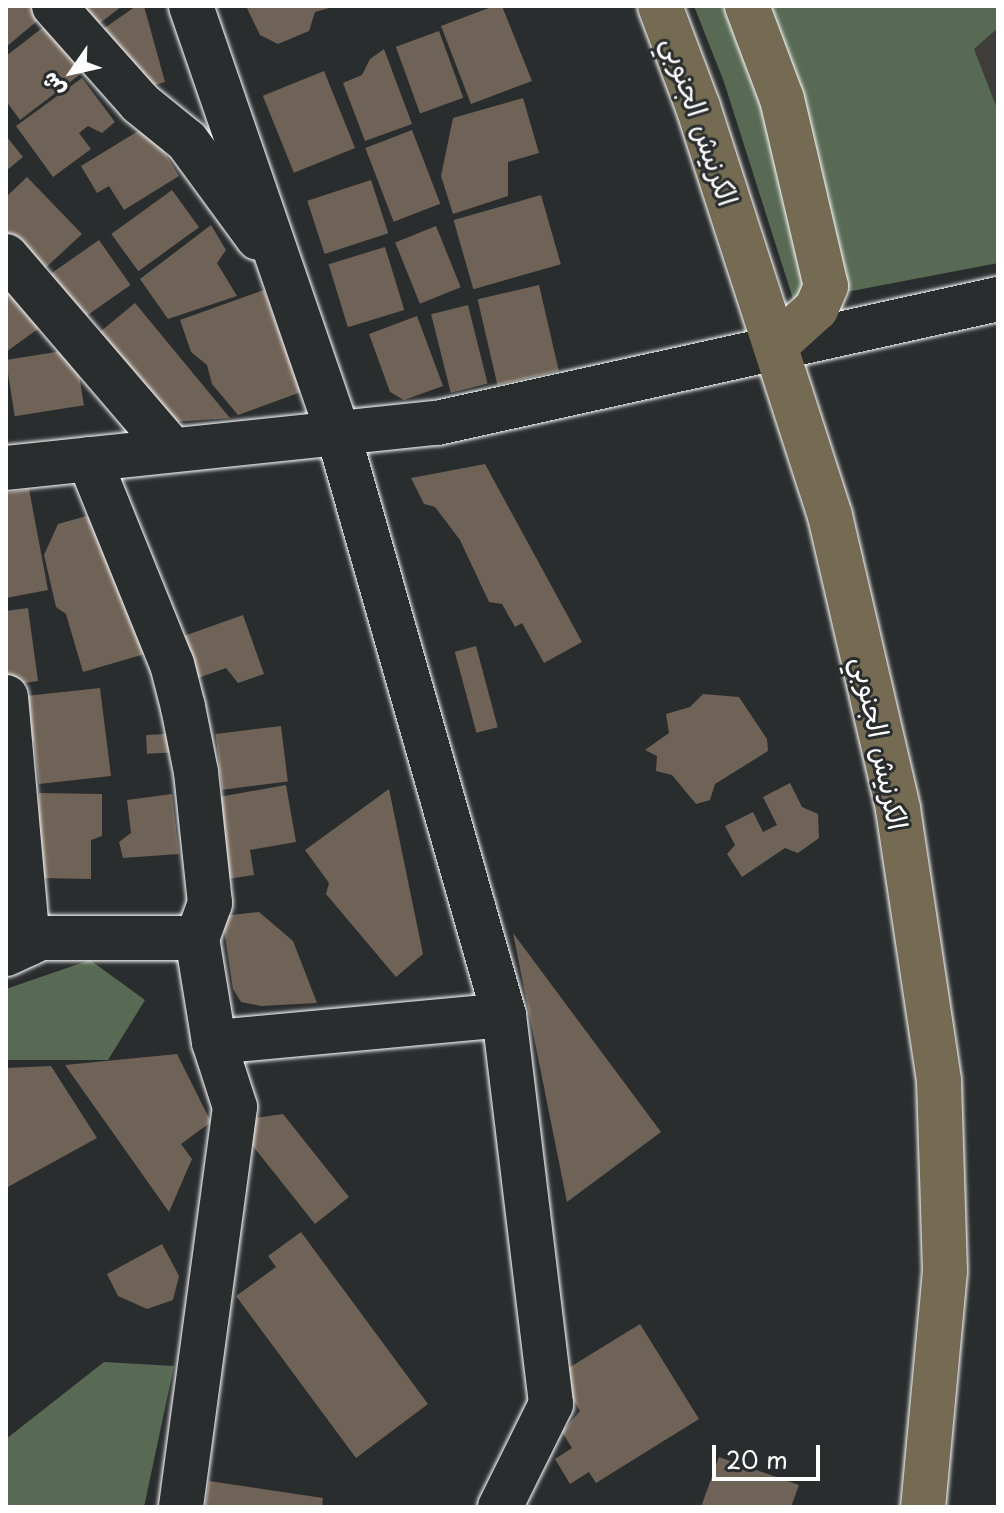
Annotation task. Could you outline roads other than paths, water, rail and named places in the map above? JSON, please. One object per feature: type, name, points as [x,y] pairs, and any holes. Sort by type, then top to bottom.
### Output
[{"type":"main road","name":"الكرنيش الجنوبي","points":[[660,6],[776,345],[830,516],[898,809],[939,1081],[945,1271],[923,1507]]},
{"type":"main road","points":[[747,6],[782,99],[826,286],[816,309],[776,345]]},
{"type":"street","points":[[54,6],[140,103],[187,141],[283,272]]},
{"type":"street","points":[[191,6],[338,433],[504,1015],[551,1404],[500,1507]]},
{"type":"street","points":[[6,256],[172,450]]},
{"type":"street","points":[[6,468],[437,423],[776,345],[998,299]]},
{"type":"street","points":[[89,459],[172,664],[183,707],[196,772],[210,903],[197,938],[214,1042],[235,1107],[181,1507]]},
{"type":"street","points":[[6,697],[17,949],[40,938],[197,938]]},
{"type":"street","points":[[214,1042],[504,1015]]}]
